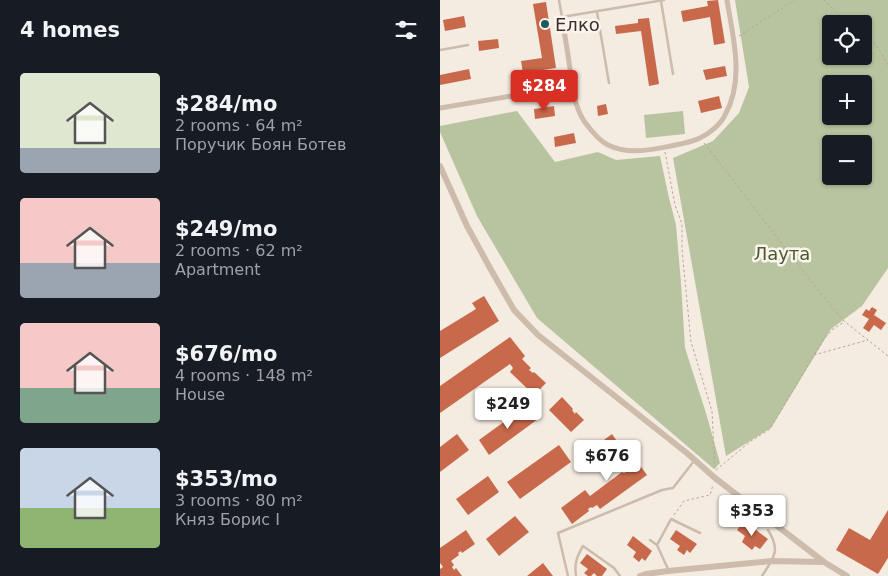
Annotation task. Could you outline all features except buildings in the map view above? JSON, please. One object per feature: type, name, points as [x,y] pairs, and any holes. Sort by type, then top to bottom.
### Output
[{"type":"street","points":[[562,17],[572,86],[576,103],[583,119],[593,133],[606,144],[616,148],[639,151],[664,148],[700,138],[712,130],[725,117],[737,81],[734,40],[727,0]]},
{"type":"street","points":[[440,108],[572,86]]},
{"type":"street","points":[[440,166],[467,226],[514,310],[538,336],[695,460],[715,478],[824,562],[846,576]]},
{"type":"street","points":[[640,576],[668,571],[772,561],[824,562]]},
{"type":"lane","points":[[559,0],[562,17],[663,0],[673,74]]},
{"type":"lane","points":[[597,12],[610,83]]},
{"type":"lane","points":[[440,50],[468,45]]},
{"type":"lane","points":[[568,576],[558,532],[662,490],[673,488],[695,460]]},
{"type":"lane","points":[[657,546],[671,519],[700,533]]},
{"type":"lane","points":[[762,576],[772,561],[776,549],[774,540],[768,530]]},
{"type":"lane","points":[[650,540],[657,546],[668,571]]},
{"type":"lane","points":[[576,576],[574,567],[583,546],[614,568],[620,576]]},
{"type":"path","points":[[734,40],[795,0]]},
{"type":"path","points":[[824,0],[839,15]]},
{"type":"path","points":[[872,40],[888,64]]},
{"type":"path","points":[[700,138],[844,321],[888,356]]},
{"type":"path","points":[[664,148],[675,205],[682,224],[682,250],[691,342],[712,410],[715,478]]},
{"type":"path","points":[[671,519],[684,501],[710,495],[716,470],[750,441],[770,428],[823,340],[844,321]]},
{"type":"path","points":[[814,355],[868,340]]},
{"type":"green space","name":"Лаута","points":[[735,0],[888,0],[888,268],[862,306],[831,329],[771,428],[726,456],[673,158],[713,141],[739,113],[749,87]]},
{"type":"green space","points":[[517,111],[555,162],[598,152],[616,160],[660,156],[676,225],[685,348],[720,463],[714,469],[537,318],[477,216],[440,132],[440,126]]},
{"type":"green space","points":[[683,111],[685,134],[646,138],[644,115]]},
{"type":"place","name":"Елко","points":[[545,24]]}]
